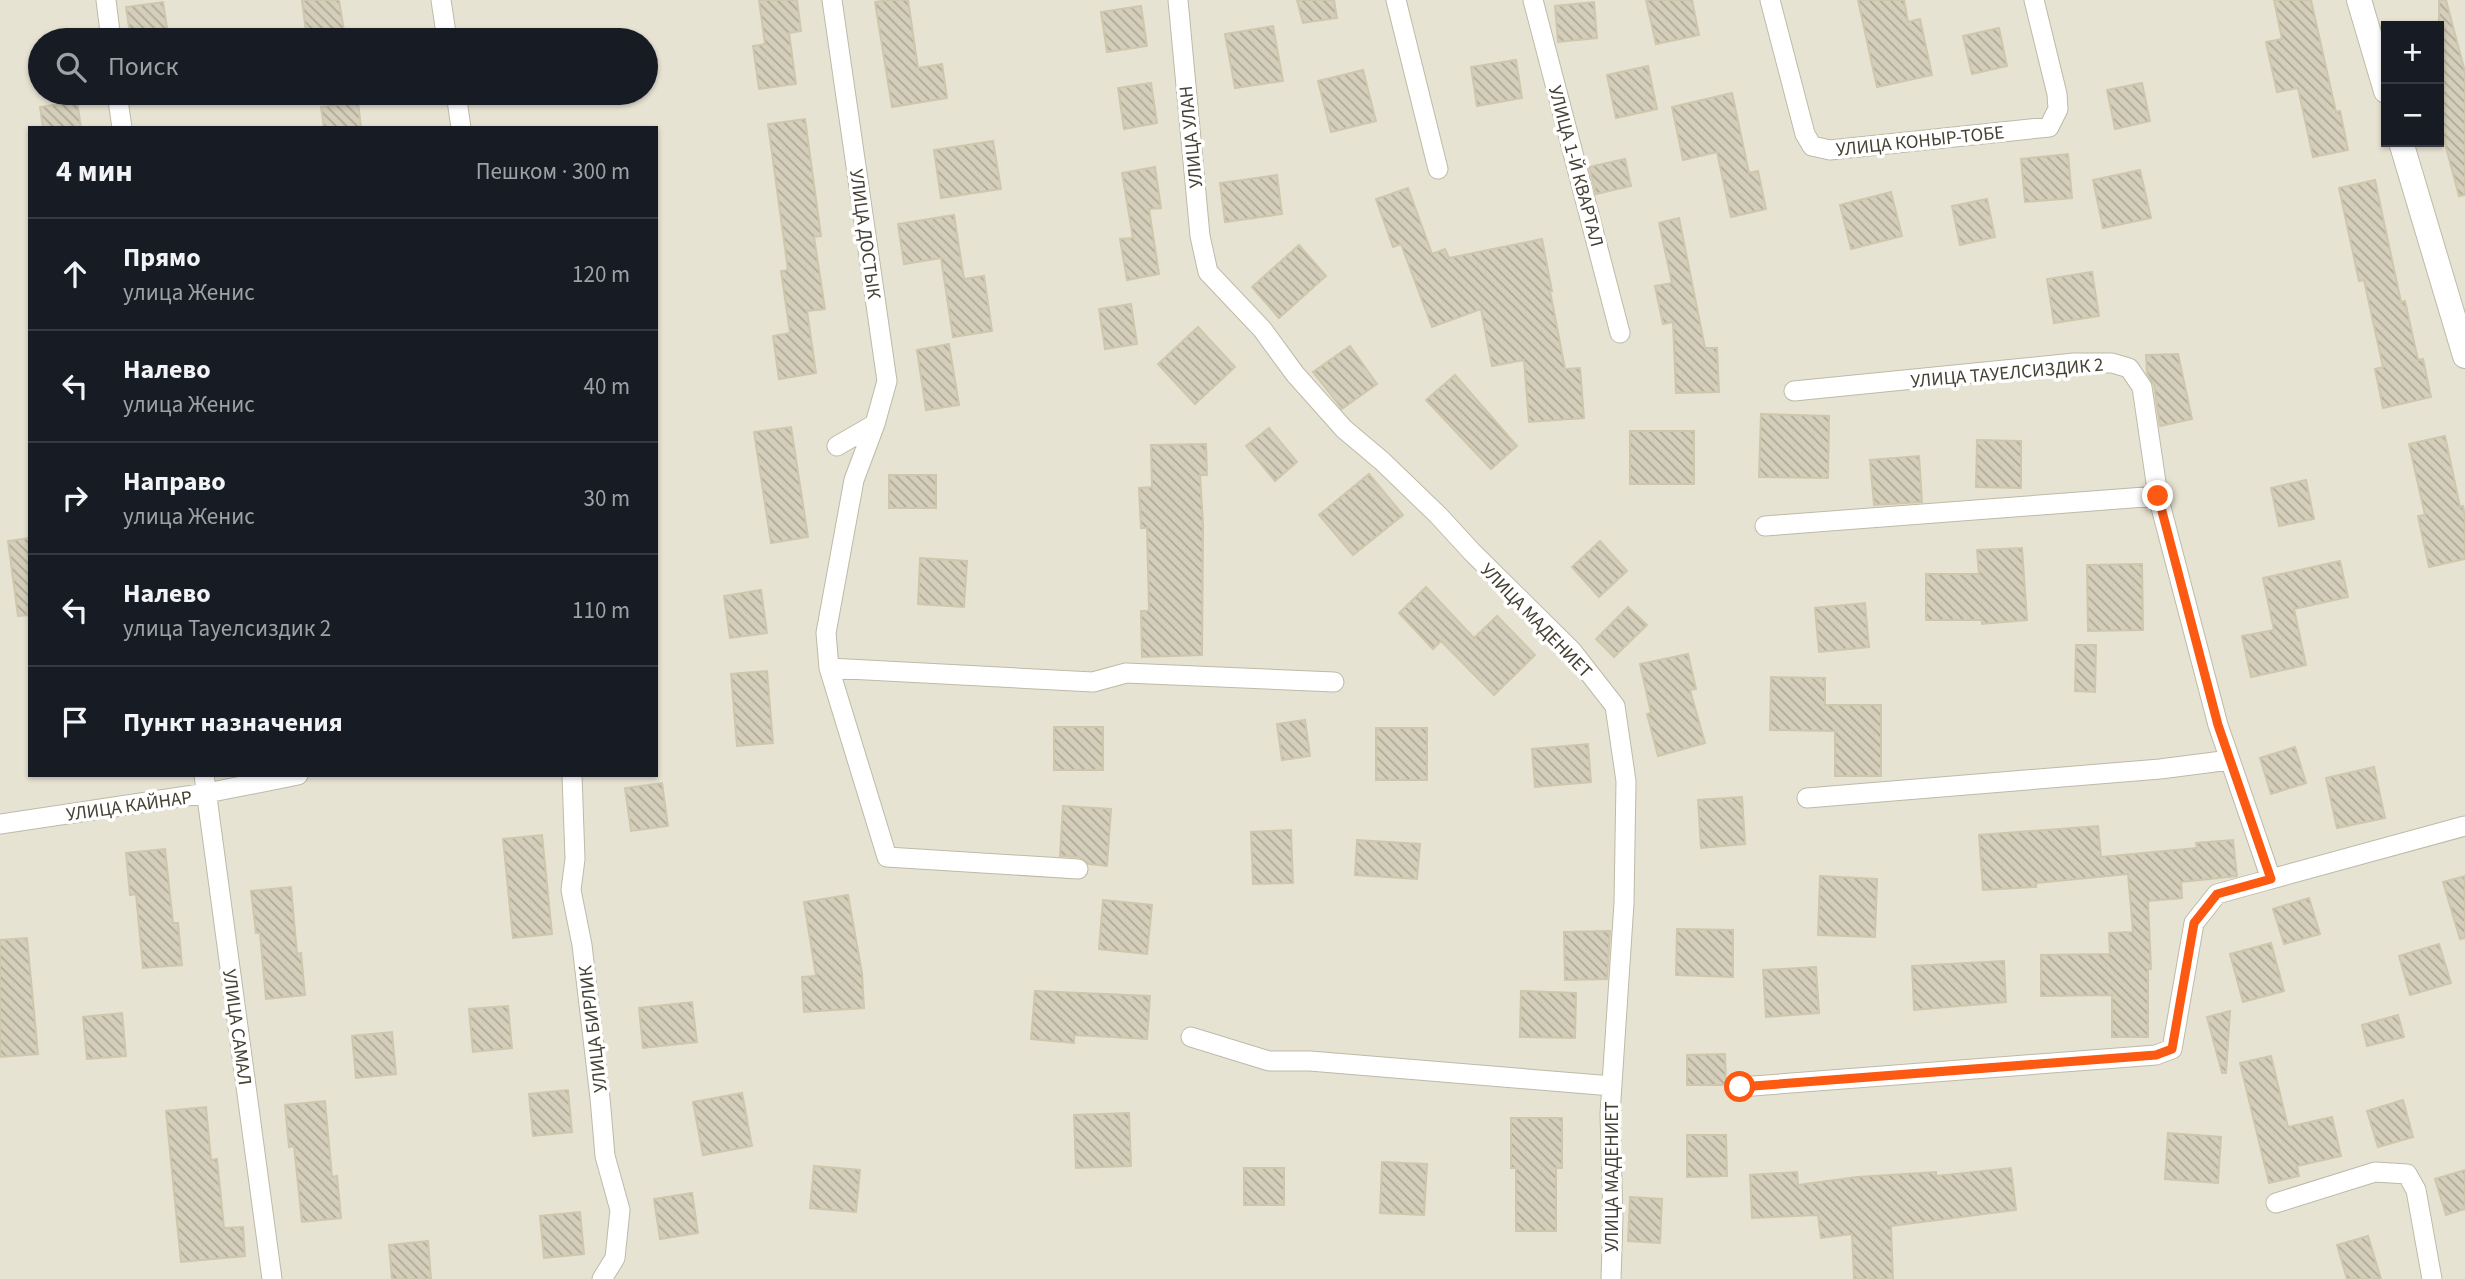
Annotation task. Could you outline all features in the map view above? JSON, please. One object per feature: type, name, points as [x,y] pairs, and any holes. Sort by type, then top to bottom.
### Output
[{"type":"street","points":[[106,0],[110,28]]},
{"type":"street","points":[[441,0],[445,28]]},
{"type":"street","name":"УЛИЦА ДОСТЫК","points":[[832,0],[887,381],[852,492],[826,633],[829,668],[887,858],[1079,869]]},
{"type":"street","name":"УЛИЦА УЛАН","points":[[1178,0],[1200,236],[1208,272]]},
{"type":"street","points":[[1396,0],[1438,169]]},
{"type":"street","name":"УЛИЦА 1-Й КВАРТАЛ","points":[[1533,0],[1620,333]]},
{"type":"street","name":"УЛИЦА КОНЫР-ТОБЕ","points":[[1770,0],[1805,134],[1812,146],[1830,150],[2049,127],[2057,109],[2057,94],[2034,0]]},
{"type":"street","points":[[2359,0],[2384,84]]},
{"type":"street","points":[[119,105],[122,126]]},
{"type":"street","points":[[458,105],[461,126]]},
{"type":"street","points":[[2402,147],[2465,356]]},
{"type":"street","name":"УЛИЦА МАДЕНИЕТ","points":[[1208,272],[1262,329],[1295,374],[1344,429],[1438,515],[1572,651],[1615,706],[1626,781],[1624,903],[1612,1086],[1611,1279]]},
{"type":"street","name":"УЛИЦА ТАУЕЛСИЗДИК 2","points":[[1794,391],[2074,363],[2112,363],[2129,368],[2142,387],[2158,496],[2218,725],[2271,879]]},
{"type":"street","points":[[837,446],[875,424]]},
{"type":"street","points":[[1765,526],[2158,496]]},
{"type":"street","points":[[829,668],[1093,682],[1126,673],[1334,682]]},
{"type":"street","points":[[1807,798],[2160,769],[2230,760]]},
{"type":"street","name":"УЛИЦА КАЙНАР","points":[[0,824],[205,784],[277,777]]},
{"type":"street","name":"УЛИЦА БИРЛИК","points":[[572,777],[575,859],[571,890],[582,946],[605,1156],[620,1210],[615,1258],[602,1279]]},
{"type":"street","name":"УЛИЦА САМАЛ","points":[[205,784],[272,1279]]},
{"type":"street","points":[[1740,1087],[2156,1055],[2172,1049],[2194,923],[2217,894],[2465,826]]},
{"type":"street","points":[[1191,1037],[1269,1061],[1310,1061],[1612,1086]]},
{"type":"street","points":[[2276,1203],[2375,1172],[2407,1174],[2416,1190],[2432,1279]]},
{"type":"shaded area","points":[[0,0],[2465,0],[2465,1279],[0,1279]]},
{"type":"building","points":[[302,0],[339,0],[344,28],[306,28]]},
{"type":"building","points":[[759,0],[797,0],[801,31],[789,33],[796,84],[759,89],[753,46],[765,44]]},
{"type":"building","points":[[908,0],[918,68],[942,64],[947,98],[892,107],[875,2]]},
{"type":"building","points":[[1297,0],[1334,0],[1337,18],[1303,23]]},
{"type":"building","points":[[1646,0],[1692,0],[1699,35],[1656,44]]},
{"type":"building","points":[[1858,0],[1904,0],[1908,22],[1920,19],[1932,75],[1877,87]]},
{"type":"building","points":[[2274,0],[2311,0],[2336,112],[2340,111],[2348,150],[2313,157],[2298,88],[2277,92],[2266,42],[2282,39]]},
{"type":"building","points":[[2439,0],[2446,0],[2465,72],[2465,195],[2459,196],[2444,140],[2444,21],[2439,21]]},
{"type":"building","points":[[163,2],[167,28],[129,28],[126,7]]},
{"type":"building","points":[[1594,2],[1597,38],[1558,42],[1555,6]]},
{"type":"building","points":[[1141,6],[1147,46],[1107,52],[1101,12]]},
{"type":"building","points":[[1273,26],[1283,81],[1235,88],[1225,34]]},
{"type":"building","points":[[1999,28],[2007,66],[1972,74],[1963,36]]},
{"type":"building","points":[[1516,60],[1522,98],[1477,106],[1471,67]]},
{"type":"building","points":[[1648,66],[1657,109],[1616,118],[1607,75]]},
{"type":"building","points":[[1363,70],[1376,121],[1331,132],[1318,81]]},
{"type":"building","points":[[1151,83],[1157,123],[1124,129],[1118,88]]},
{"type":"building","points":[[2142,83],[2150,121],[2115,129],[2107,90]]},
{"type":"building","points":[[1732,93],[1749,173],[1758,171],[1766,209],[1731,217],[1717,152],[1683,160],[1672,107]]},
{"type":"building","points":[[78,105],[81,126],[43,126],[40,107]]},
{"type":"building","points":[[358,105],[361,126],[324,126],[321,107]]},
{"type":"building","points":[[805,119],[821,236],[814,237],[825,309],[807,311],[816,373],[779,379],[773,336],[790,333],[781,271],[788,270],[768,124]]},
{"type":"building","points":[[993,141],[1001,189],[941,198],[934,150]]},
{"type":"building","points":[[2068,154],[2072,198],[2025,202],[2021,159]]},
{"type":"building","points":[[1625,159],[1631,186],[1596,194],[1589,167]]},
{"type":"building","points":[[1155,167],[1161,208],[1149,209],[1159,274],[1127,280],[1120,239],[1133,238],[1122,173]]},
{"type":"building","points":[[2140,170],[2151,218],[2103,228],[2093,180]]},
{"type":"building","points":[[1277,175],[1282,214],[1225,222],[1220,183]]},
{"type":"building","points":[[2375,180],[2401,302],[2405,301],[2418,360],[2423,359],[2431,397],[2383,408],[2375,369],[2383,367],[2364,280],[2359,281],[2339,188]]},
{"type":"building","points":[[1408,188],[1432,254],[1445,249],[1449,258],[1542,239],[1565,369],[1580,368],[1584,418],[1529,422],[1524,360],[1492,366],[1481,309],[1432,327],[1401,244],[1393,247],[1376,199]]},
{"type":"building","points":[[1891,192],[1902,236],[1851,249],[1840,205]]},
{"type":"building","points":[[1987,199],[1995,237],[1960,245],[1952,206]]},
{"type":"building","points":[[954,215],[964,279],[984,276],[992,331],[953,337],[941,258],[904,264],[898,224]]},
{"type":"building","points":[[1679,218],[1705,348],[1717,348],[1719,392],[1676,393],[1673,322],[1663,324],[1655,286],[1672,283],[1659,223]]},
{"type":"building","points":[[1299,245],[1326,276],[1279,318],[1252,287]]},
{"type":"building","points":[[2092,272],[2099,316],[2054,323],[2047,279]]},
{"type":"building","points":[[1131,304],[1137,344],[1105,349],[1099,309]]},
{"type":"building","points":[[1198,327],[1235,367],[1195,404],[1158,364]]},
{"type":"building","points":[[949,344],[959,405],[926,410],[917,350]]},
{"type":"building","points":[[1350,346],[1377,384],[1342,409],[1313,372]]},
{"type":"building","points":[[2178,354],[2192,419],[2160,426],[2154,385],[2147,373],[2146,355]]},
{"type":"building","points":[[1455,375],[1517,446],[1491,469],[1426,400]]},
{"type":"building","points":[[1761,414],[1829,416],[1828,478],[1759,477]]},
{"type":"building","points":[[791,427],[808,537],[771,543],[754,432]]},
{"type":"building","points":[[1269,428],[1297,462],[1275,481],[1246,446]]},
{"type":"building","points":[[1630,431],[1694,431],[1694,484],[1630,484]]},
{"type":"building","points":[[2445,436],[2460,507],[2463,506],[2465,517],[2465,559],[2429,567],[2418,516],[2425,515],[2409,444]]},
{"type":"building","points":[[1977,440],[2021,441],[2021,488],[1976,487]]},
{"type":"building","points":[[1206,444],[1207,475],[1200,475],[1203,524],[1202,655],[1142,657],[1141,611],[1149,611],[1147,528],[1141,528],[1139,488],[1152,487],[1151,445]]},
{"type":"building","points":[[1919,456],[1922,502],[1874,505],[1870,460]]},
{"type":"building","points":[[1369,474],[1403,515],[1353,555],[1319,515]]},
{"type":"building","points":[[889,475],[936,475],[936,508],[889,508]]},
{"type":"building","points":[[2306,480],[2314,519],[2279,526],[2271,488]]},
{"type":"building","points":[[28,538],[28,615],[18,616],[8,541]]},
{"type":"building","points":[[1600,541],[1627,571],[1599,597],[1572,567]]},
{"type":"building","points":[[2022,548],[2027,620],[1982,624],[1982,620],[1926,620],[1926,574],[1979,574],[1977,550]]},
{"type":"building","points":[[920,558],[967,561],[964,607],[918,604]]},
{"type":"building","points":[[2340,561],[2348,597],[2294,609],[2306,665],[2251,677],[2242,636],[2274,630],[2263,578]]},
{"type":"building","points":[[2142,564],[2143,630],[2088,631],[2087,565]]},
{"type":"building","points":[[1426,587],[1474,638],[1497,616],[1535,655],[1494,695],[1441,641],[1433,649],[1399,613]]},
{"type":"building","points":[[761,590],[767,633],[730,638],[724,596]]},
{"type":"building","points":[[1865,603],[1869,647],[1819,652],[1815,608]]},
{"type":"building","points":[[1628,607],[1647,625],[1614,657],[1596,639]]},
{"type":"building","points":[[2076,645],[2096,645],[2095,692],[2075,691]]},
{"type":"building","points":[[1688,654],[1696,689],[1690,690],[1705,743],[1658,756],[1647,714],[1651,713],[1640,664]]},
{"type":"building","points":[[767,671],[773,743],[737,746],[731,674]]},
{"type":"building","points":[[1771,677],[1825,678],[1825,705],[1881,705],[1881,776],[1835,776],[1835,731],[1770,730]]},
{"type":"building","points":[[1305,720],[1310,756],[1282,760],[1277,724]]},
{"type":"building","points":[[1054,727],[1103,727],[1103,770],[1054,770]]},
{"type":"building","points":[[1376,728],[1427,728],[1427,780],[1376,780]]},
{"type":"building","points":[[1588,744],[1591,782],[1535,787],[1532,749]]},
{"type":"building","points":[[2295,747],[2306,783],[2271,794],[2260,758]]},
{"type":"building","points":[[2374,767],[2385,818],[2337,828],[2326,778]]},
{"type":"building","points":[[662,783],[668,826],[631,831],[625,788]]},
{"type":"building","points":[[1742,797],[1745,844],[1701,848],[1698,800]]},
{"type":"building","points":[[1063,806],[1111,809],[1107,866],[1089,864],[1079,857],[1060,856]]},
{"type":"building","points":[[2098,826],[2101,857],[2197,848],[2196,843],[2233,840],[2237,876],[2181,882],[2182,898],[2148,901],[2151,969],[2148,969],[2148,1037],[2112,1037],[2112,995],[2041,996],[2041,955],[2110,954],[2109,933],[2133,932],[2128,874],[2036,883],[2036,887],[1983,890],[1979,835]]},
{"type":"building","points":[[1291,830],[1293,883],[1253,884],[1251,832]]},
{"type":"building","points":[[542,835],[552,934],[513,938],[503,839]]},
{"type":"building","points":[[1357,840],[1420,844],[1417,879],[1355,875]]},
{"type":"building","points":[[165,849],[173,923],[178,923],[182,965],[143,968],[136,894],[130,895],[126,853]]},
{"type":"building","points":[[1820,876],[1877,879],[1875,937],[1818,935]]},
{"type":"building","points":[[2465,876],[2465,938],[2460,939],[2443,882]]},
{"type":"building","points":[[291,887],[297,954],[301,953],[305,995],[266,999],[260,933],[256,933],[251,891]]},
{"type":"building","points":[[848,895],[862,973],[864,1008],[804,1012],[802,977],[816,976],[804,902]]},
{"type":"building","points":[[2309,898],[2320,934],[2284,944],[2273,909]]},
{"type":"building","points":[[1103,900],[1152,905],[1147,954],[1099,949]]},
{"type":"building","points":[[1677,929],[1733,930],[1733,977],[1676,975]]},
{"type":"building","points":[[1610,931],[1607,979],[1565,980],[1564,932]]},
{"type":"building","points":[[27,938],[38,1054],[0,1057],[0,940]]},
{"type":"building","points":[[2271,943],[2284,991],[2243,1002],[2230,954]]},
{"type":"building","points":[[2439,944],[2451,983],[2410,995],[2399,956]]},
{"type":"building","points":[[2004,961],[2006,1002],[1914,1010],[1912,966]]},
{"type":"building","points":[[1816,967],[1819,1013],[1766,1017],[1763,970]]},
{"type":"building","points":[[1035,991],[1150,996],[1147,1039],[1074,1035],[1074,1043],[1031,1039]]},
{"type":"building","points":[[1521,991],[1576,993],[1575,1038],[1520,1037]]},
{"type":"building","points":[[692,1002],[697,1042],[643,1048],[639,1008]]},
{"type":"building","points":[[508,1006],[512,1048],[473,1052],[469,1009]]},
{"type":"building","points":[[2230,1011],[2226,1073],[2222,1073],[2207,1017]]},
{"type":"building","points":[[122,1013],[126,1056],[87,1059],[83,1017]]},
{"type":"building","points":[[2398,1015],[2404,1037],[2367,1046],[2362,1025]]},
{"type":"building","points":[[392,1032],[396,1074],[356,1078],[352,1036]]},
{"type":"building","points":[[1725,1054],[1726,1085],[1687,1085],[1687,1055]]},
{"type":"building","points":[[2271,1056],[2288,1127],[2332,1117],[2341,1156],[2297,1166],[2299,1176],[2269,1183],[2240,1063]]},
{"type":"building","points":[[568,1090],[572,1132],[533,1136],[529,1094]]},
{"type":"building","points":[[742,1093],[752,1146],[703,1155],[693,1102]]},
{"type":"building","points":[[2403,1100],[2413,1137],[2378,1147],[2367,1111]]},
{"type":"building","points":[[325,1101],[332,1177],[337,1176],[341,1218],[302,1222],[294,1146],[289,1147],[285,1105]]},
{"type":"building","points":[[206,1107],[211,1160],[217,1159],[224,1228],[243,1227],[245,1256],[181,1262],[166,1111]]},
{"type":"building","points":[[1129,1113],[1131,1166],[1076,1168],[1074,1115]]},
{"type":"building","points":[[1511,1118],[1562,1118],[1562,1168],[1556,1168],[1556,1231],[1516,1231],[1516,1168],[1511,1168]]},
{"type":"building","points":[[2168,1133],[2221,1137],[2218,1183],[2165,1179]]},
{"type":"building","points":[[1687,1135],[1726,1135],[1727,1176],[1687,1177]]},
{"type":"building","points":[[1382,1162],[1427,1164],[1424,1215],[1380,1213]]},
{"type":"building","points":[[814,1166],[860,1170],[856,1212],[810,1208]]},
{"type":"building","points":[[1244,1168],[1284,1168],[1284,1205],[1244,1205]]},
{"type":"building","points":[[2011,1168],[2016,1210],[1891,1226],[1893,1279],[1854,1279],[1852,1234],[1821,1238],[1818,1215],[1752,1218],[1750,1175],[1797,1172],[1798,1185],[1857,1177],[1936,1172],[1936,1176]]},
{"type":"building","points":[[2465,1170],[2465,1209],[2446,1215],[2435,1179]]},
{"type":"building","points":[[692,1193],[698,1233],[660,1239],[654,1199]]},
{"type":"building","points":[[1630,1197],[1662,1199],[1660,1243],[1628,1241]]},
{"type":"building","points":[[580,1212],[584,1254],[544,1258],[540,1216]]},
{"type":"building","points":[[2368,1236],[2381,1279],[2347,1279],[2337,1245]]},
{"type":"building","points":[[428,1241],[431,1279],[392,1279],[389,1245]]},
{"type":"route","points":[[1740,1087],[2156,1055],[2172,1049],[2194,923],[2217,894],[2271,879],[2218,725],[2158,496]]}]
